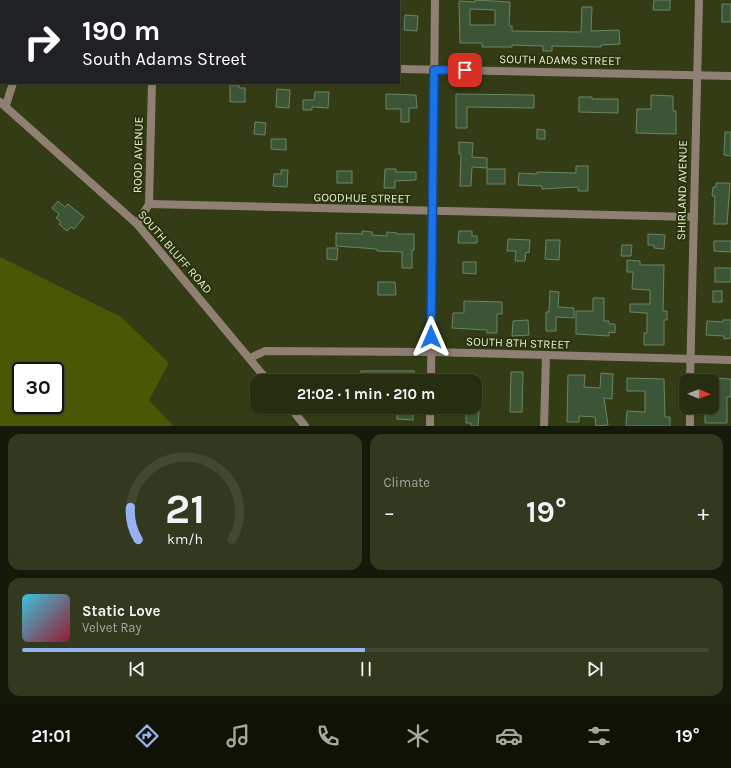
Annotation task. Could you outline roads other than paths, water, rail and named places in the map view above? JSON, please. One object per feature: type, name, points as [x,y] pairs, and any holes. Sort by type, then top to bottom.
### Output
[{"type":"street","points":[[431,374],[435,0]]},
{"type":"street","name":"SHIRLAND AVENUE","points":[[690,374],[699,0]]},
{"type":"street","name":"SOUTH ADAMS STREET","points":[[400,69],[731,76]]},
{"type":"street","points":[[3,104],[13,84]]},
{"type":"street","name":"ROOD AVENUE","points":[[137,224],[149,204],[152,84]]},
{"type":"street","name":"SOUTH BLUFF ROAD","points":[[3,104],[137,224],[263,374]]},
{"type":"street","name":"GOODHUE STREET","points":[[149,204],[694,217]]},
{"type":"street","name":"SOUTH 8TH STREET","points":[[250,358],[265,351],[431,352],[731,360]]},
{"type":"street","points":[[544,426],[546,356]]},
{"type":"street","points":[[296,414],[305,426]]},
{"type":"street","points":[[430,414],[430,426]]},
{"type":"street","points":[[690,414],[690,426]]}]
